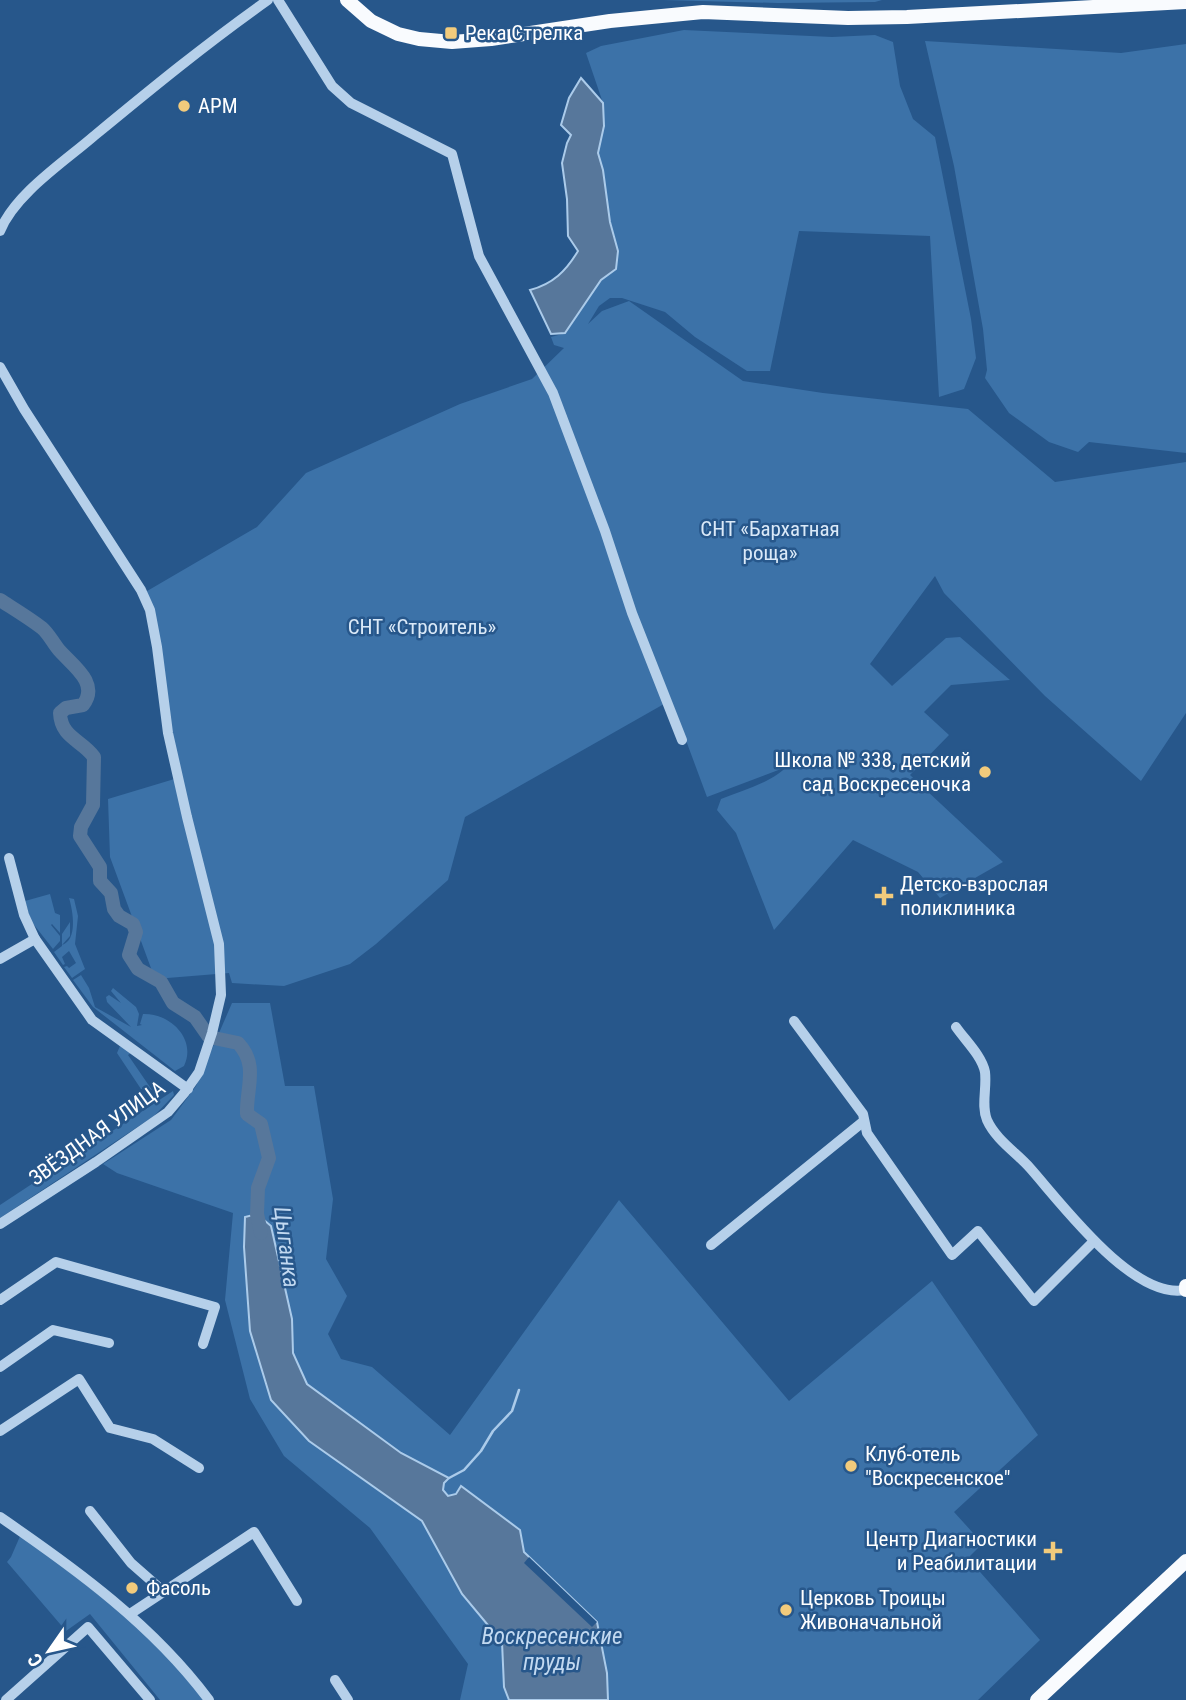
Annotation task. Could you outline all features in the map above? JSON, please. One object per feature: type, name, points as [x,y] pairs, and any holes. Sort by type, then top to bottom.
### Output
[{"type":"main road","points":[[346,0],[371,21],[398,34],[452,42],[491,39],[610,21],[703,12],[871,18],[1186,2]]},
{"type":"main road","points":[[1037,1700],[1186,1561]]},
{"type":"street","points":[[0,231],[24,197],[54,169],[197,51],[268,0]]},
{"type":"street","points":[[278,0],[332,86],[351,103],[452,154],[479,256],[553,393],[605,531],[632,613],[682,740]]},
{"type":"street","name":"ЗВЁЗДНАЯ УЛИЦА","points":[[0,367],[24,409],[141,590],[150,610],[168,733],[219,944],[221,995],[204,1061],[188,1089],[168,1112],[0,1224]]},
{"type":"street","points":[[9,858],[24,915],[35,939],[92,1020],[188,1089]]},
{"type":"street","points":[[0,959],[35,939]]},
{"type":"street","points":[[794,1021],[863,1114],[867,1133],[953,1255],[978,1231],[1034,1301],[1094,1241]]},
{"type":"street","points":[[956,1027],[983,1065],[985,1110],[992,1127],[1094,1241],[1125,1269],[1173,1292],[1186,1289]]},
{"type":"street","points":[[711,1245],[864,1121]]},
{"type":"street","points":[[0,1300],[56,1262],[215,1307],[203,1343]]},
{"type":"street","points":[[0,1367],[53,1330],[109,1343]]},
{"type":"street","points":[[0,1431],[79,1379],[110,1429],[153,1439],[199,1468]]},
{"type":"street","points":[[90,1511],[131,1563],[164,1592]]},
{"type":"street","points":[[0,1517],[130,1614],[191,1676],[209,1700]]},
{"type":"street","points":[[130,1614],[254,1532],[297,1601]]},
{"type":"street","points":[[6,1700],[88,1627],[150,1700]]},
{"type":"street","points":[[335,1680],[348,1700]]},
{"type":"green space","points":[[663,0],[882,0],[778,3]]},
{"type":"green space","points":[[684,30],[832,37],[875,35],[893,42],[900,86],[913,119],[935,137],[971,319],[976,358],[964,389],[939,397],[930,236],[799,231],[770,371],[747,371],[695,337],[665,312],[622,298],[610,298],[599,306],[588,324],[602,311],[629,301],[743,381],[968,409],[1055,482],[1186,462],[1186,713],[1141,781],[1045,696],[944,593],[935,576],[870,664],[892,686],[946,638],[960,637],[1010,680],[951,685],[924,712],[949,735],[910,775],[1003,862],[940,898],[918,872],[853,840],[774,930],[736,833],[717,810],[721,799],[773,777],[790,764],[796,755],[781,769],[707,797],[671,700],[465,817],[448,880],[350,964],[284,986],[232,983],[229,973],[155,979],[110,857],[108,799],[181,777],[142,594],[257,527],[306,473],[460,404],[532,379],[564,348],[554,345],[551,337],[566,333],[601,280],[616,269],[618,251],[598,153],[604,126],[603,103],[586,53],[601,46]]},
{"type":"green space","points":[[925,41],[1121,53],[1186,44],[1186,453],[1089,442],[1078,452],[1049,442],[1009,413],[985,378],[987,370],[983,329],[954,166]]},
{"type":"green space","points":[[50,894],[55,913],[60,915],[60,933],[51,925],[60,936],[60,941],[53,949],[31,921],[25,901]]},
{"type":"green space","points":[[69,898],[74,899],[78,916],[75,944],[85,969],[72,978],[64,967],[69,968],[76,963],[69,951],[62,957],[65,964],[63,965],[54,952],[67,942],[72,931],[73,917]]},
{"type":"green space","points":[[70,922],[70,936],[62,945],[62,934]]},
{"type":"green space","points":[[81,975],[89,988],[95,1007],[131,1027],[107,1002],[106,997],[109,995],[121,1003],[111,991],[113,988],[136,1007],[139,1014],[137,1026],[142,1025],[143,1014],[163,1018],[171,1023],[184,1037],[187,1046],[184,1066],[175,1071],[93,1007],[73,980]]},
{"type":"green space","name":"Клуб-отель \"Воскресенское\"","points":[[232,1003],[270,1003],[285,1086],[314,1086],[333,1199],[326,1259],[347,1296],[328,1334],[341,1359],[372,1367],[450,1435],[619,1200],[789,1401],[932,1281],[1038,1435],[954,1512],[974,1534],[972,1537],[980,1546],[970,1556],[973,1564],[1040,1640],[978,1700],[460,1700],[468,1664],[370,1528],[284,1456],[250,1399],[225,1300],[233,1213],[117,1173],[103,1164],[171,1120],[196,1086]]},
{"type":"green space","points":[[120,1046],[132,1052],[128,1055],[152,1090],[141,1089],[117,1053]]},
{"type":"green space","points":[[173,1091],[174,1095],[154,1116],[0,1218],[0,1205]]},
{"type":"green space","points":[[21,1534],[141,1628],[206,1700],[160,1700],[90,1614],[66,1631],[7,1562]]},
{"type":"water","points":[[581,78],[603,103],[604,126],[598,153],[618,251],[616,269],[601,280],[565,333],[551,334],[530,290],[558,276],[578,251],[568,236],[562,163],[571,135],[561,125],[569,98]]},
{"type":"water","name":"Воскресенские пруды","points":[[257,1214],[271,1226],[292,1319],[293,1353],[307,1384],[401,1453],[449,1478],[444,1483],[443,1490],[448,1496],[456,1494],[461,1486],[520,1530],[524,1552],[597,1622],[607,1673],[608,1700],[509,1700],[504,1687],[502,1642],[462,1594],[422,1521],[309,1441],[271,1400],[250,1331],[244,1247],[245,1217]]},
{"type":"pier","points":[[529,1557],[597,1622],[592,1627],[524,1563]]},
{"type":"waterway","name":"Цыганка","points":[[0,600],[42,628],[86,682],[87,697],[83,705],[66,708],[60,713],[61,721],[68,733],[94,757],[93,805],[81,827],[80,836],[100,867],[100,881],[111,893],[114,909],[119,916],[133,924],[136,932],[129,955],[138,969],[161,982],[173,1003],[195,1017],[209,1037],[238,1043],[248,1060],[250,1077],[247,1114],[261,1124],[269,1158],[258,1188],[257,1214],[261,1233]]},
{"type":"waterway","points":[[449,1478],[464,1470],[481,1451],[493,1431],[512,1411],[519,1390]]},
{"type":"place","name":"Река Стрелка","points":[[451,33]]},
{"type":"place","name":"АРМ","points":[[184,106]]},
{"type":"place","name":"Школа № 338, детский сад Воскресеночка","points":[[985,772]]},
{"type":"place","name":"Детско-взрослая поликлиника","points":[[884,896]]},
{"type":"place","name":"Клуб-отель \"Воскресенское\"","points":[[851,1466]]},
{"type":"place","name":"Центр Диагностики и Реабилитации","points":[[1053,1551]]},
{"type":"place","name":"Фасоль","points":[[132,1588]]},
{"type":"place","name":"Церковь Троицы Живоначальной","points":[[786,1610]]},
{"type":"park label","name":"СНТ «Бархатная роща»","points":[[770,541]]},
{"type":"park label","name":"СНТ «Строитель»","points":[[422,627]]}]
